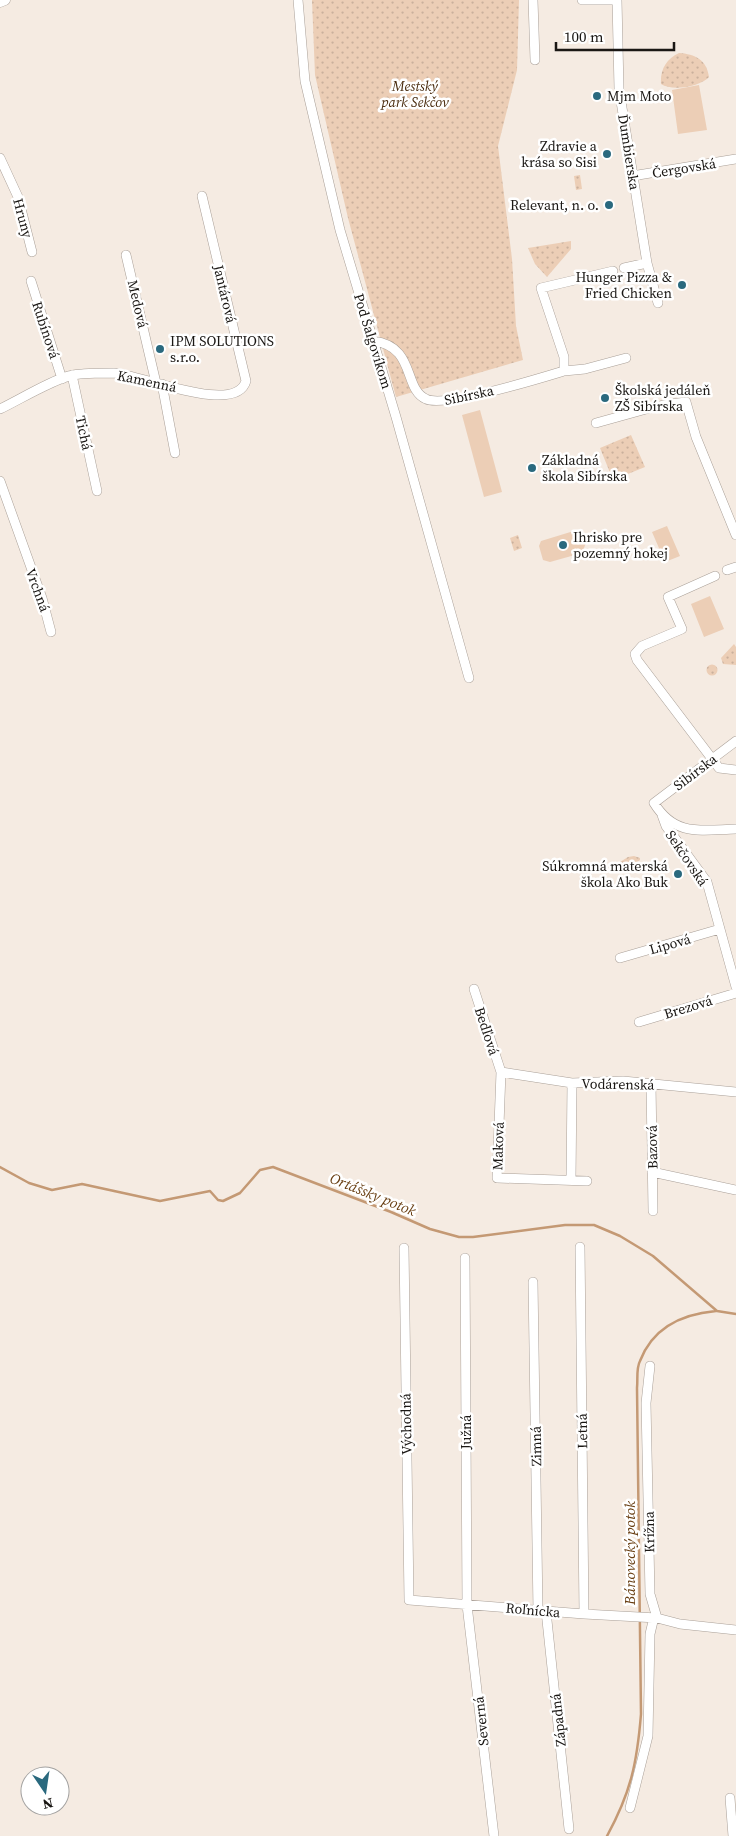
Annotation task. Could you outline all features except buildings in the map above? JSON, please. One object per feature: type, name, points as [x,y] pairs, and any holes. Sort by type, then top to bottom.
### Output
[{"type":"street","points":[[0,2],[5,0]]},
{"type":"street","name":"Pod Šalgovíkom","points":[[298,0],[305,81],[340,230],[469,678]]},
{"type":"street","points":[[533,0],[535,60]]},
{"type":"street","name":"Ďumbierska","points":[[582,0],[616,0],[619,88],[647,263],[658,303]]},
{"type":"street","name":"Hruny","points":[[0,158],[18,197],[32,252]]},
{"type":"street","name":"Čergovská","points":[[632,176],[736,159]]},
{"type":"street","name":"Jantárová","points":[[202,196],[246,381],[244,388],[236,394],[211,396]]},
{"type":"street","name":"Medová","points":[[126,255],[175,453]]},
{"type":"street","points":[[624,268],[647,263]]},
{"type":"street","points":[[564,371],[564,357],[542,288],[613,271]]},
{"type":"street","name":"Rubínová","points":[[31,281],[62,379]]},
{"type":"street","name":"Sibírska","points":[[373,341],[385,342],[399,353],[418,392],[424,399],[434,402],[476,394],[564,371],[585,369],[624,359]]},
{"type":"street","name":"Kamenná","points":[[0,409],[72,375],[115,373],[211,396]]},
{"type":"street","name":"Tichá","points":[[72,375],[97,491]]},
{"type":"street","points":[[663,405],[686,402],[696,437],[733,521],[736,535]]},
{"type":"street","points":[[596,423],[650,408]]},
{"type":"street","points":[[0,481],[3,502]]},
{"type":"street","name":"Vrchná","points":[[3,502],[42,598],[51,632]]},
{"type":"street","points":[[715,576],[668,597],[682,628],[636,651],[635,658],[711,759],[720,768],[736,770]]},
{"type":"street","name":"Sibírska","points":[[654,803],[736,741]]},
{"type":"street","name":"Sekčovská","points":[[654,803],[662,815],[666,826],[707,882],[736,987]]},
{"type":"street","points":[[662,815],[676,826],[693,830],[736,829]]},
{"type":"street","name":"Lipová","points":[[620,958],[720,929]]},
{"type":"street","name":"Bedľová","points":[[474,989],[501,1072]]},
{"type":"street","name":"Brezová","points":[[639,1022],[736,993]]},
{"type":"street","name":"Vodárenská","points":[[501,1072],[572,1083],[624,1081],[736,1092]]},
{"type":"street","name":"Maková","points":[[501,1072],[497,1178],[586,1181]]},
{"type":"street","points":[[571,1180],[572,1083]]},
{"type":"street","name":"Bazová","points":[[651,1084],[653,1210]]},
{"type":"street","points":[[652,1172],[736,1190]]},
{"type":"street","name":"Letná","points":[[580,1247],[584,1614]]},
{"type":"street","name":"Východná","points":[[404,1248],[409,1600]]},
{"type":"street","name":"Južná","points":[[465,1258],[468,1605]]},
{"type":"street","name":"Zimná","points":[[533,1282],[542,1611]]},
{"type":"street","name":"Krížna","points":[[650,1366],[646,1403],[650,1594],[653,1617]]},
{"type":"street","name":"Roľnícka","points":[[409,1600],[584,1614],[653,1617]]},
{"type":"street","name":"Severná","points":[[468,1605],[494,1836]]},
{"type":"street","name":"Západná","points":[[542,1611],[570,1829]]},
{"type":"street","points":[[630,1808],[641,1773],[648,1736],[650,1634],[653,1617],[680,1624],[736,1630]]},
{"type":"street","points":[[730,1798],[733,1836]]},
{"type":"green space","name":"Mestský park Sekčov","points":[[312,0],[519,0],[517,70],[498,146],[512,259],[516,326],[523,360],[396,397],[348,218],[315,75]]},
{"type":"green space","points":[[679,53],[690,55],[703,62],[709,77],[700,83],[686,87],[672,88],[661,84],[662,74],[667,62]]},
{"type":"green space","points":[[699,85],[707,130],[678,134],[672,90]]},
{"type":"green space","points":[[580,175],[582,189],[576,190],[574,176]]},
{"type":"green space","points":[[571,241],[571,249],[547,277],[535,264],[528,248]]},
{"type":"green space","points":[[480,410],[502,492],[484,497],[462,415]]},
{"type":"green space","points":[[631,435],[645,467],[613,480],[600,448]]},
{"type":"green space","points":[[667,526],[680,556],[665,562],[652,532]]},
{"type":"green space","name":"Ihrisko pre pozemný hokej","points":[[577,530],[583,532],[586,543],[582,553],[550,562],[543,560],[539,546],[541,541]]},
{"type":"green space","points":[[518,535],[522,548],[514,551],[510,538]]},
{"type":"green space","points":[[710,596],[724,629],[704,637],[691,604]]},
{"type":"green space","points":[[734,644],[736,647],[736,665],[723,664],[721,658]]},
{"type":"green space","points":[[710,665],[714,665],[717,670],[716,674],[710,675],[707,672],[707,668]]},
{"type":"green space","points":[[634,856],[640,858],[640,860],[631,868],[622,866],[624,864],[620,862]]},
{"type":"waterway","name":"Ortášsky potok","points":[[0,1167],[29,1183],[52,1190],[82,1184],[160,1201],[210,1191],[218,1200],[223,1201],[240,1193],[260,1170],[273,1167],[430,1229],[459,1237],[473,1237],[565,1225],[594,1225],[620,1236],[653,1256],[717,1311],[736,1314]]},
{"type":"waterway","name":"Bánovecký potok","points":[[607,1836],[622,1805],[632,1777],[641,1714],[638,1367],[653,1339],[670,1324],[692,1315],[716,1311]]},
{"type":"place","name":"Mjm Moto","points":[[597,96]]},
{"type":"place","name":"Zdravie a krása so Sisi","points":[[607,154]]},
{"type":"place","name":"Relevant, n. o.","points":[[609,205]]},
{"type":"place","name":"Hunger Pizza & Fried Chicken","points":[[682,285]]},
{"type":"place","name":"IPM SOLUTIONS s.r.o.","points":[[160,349]]},
{"type":"place","name":"Školská jedáleň ZŠ Sibírska","points":[[605,398]]},
{"type":"place","name":"Základná škola Sibírska","points":[[532,468]]},
{"type":"place","name":"Ihrisko pre pozemný hokej","points":[[563,545]]},
{"type":"place","name":"Súkromná materská škola Ako Buk","points":[[678,874]]}]
